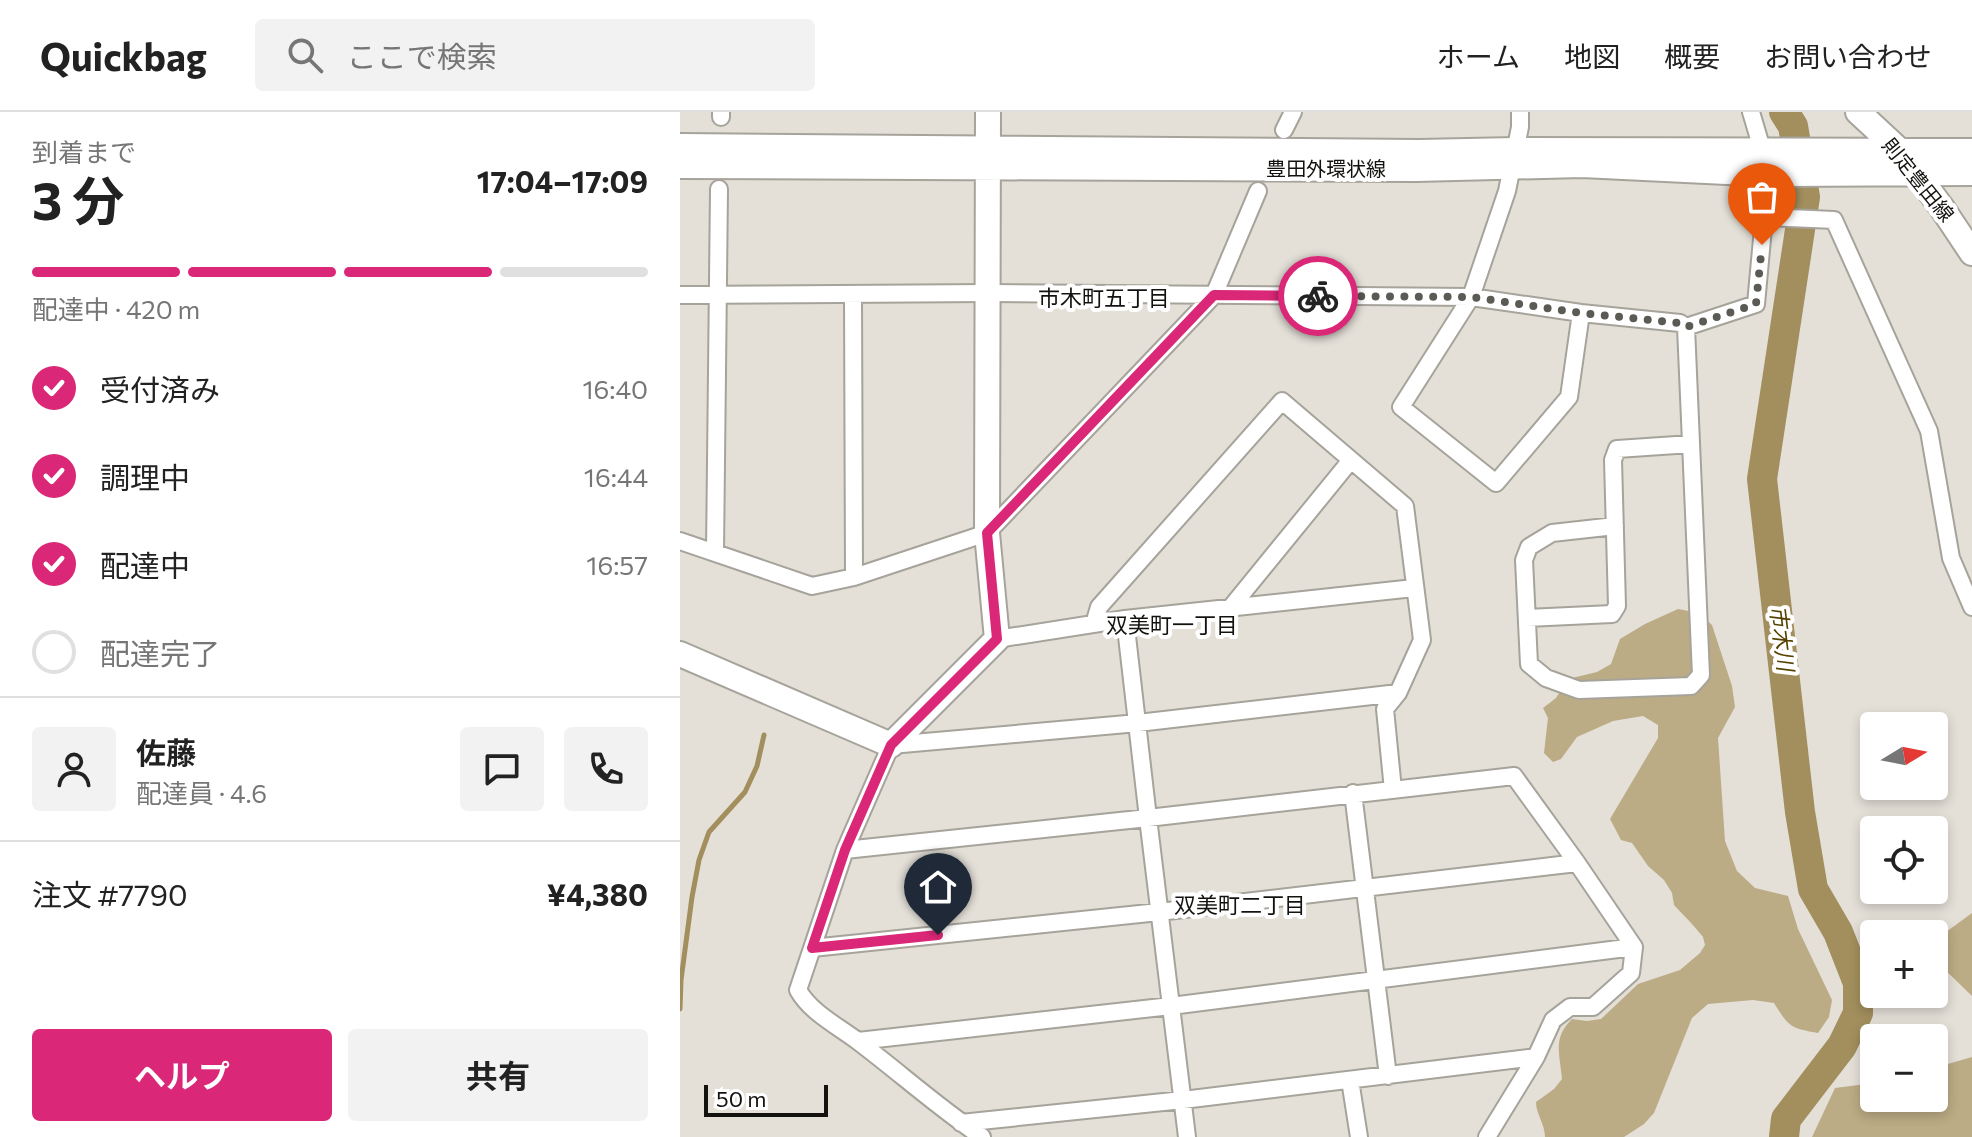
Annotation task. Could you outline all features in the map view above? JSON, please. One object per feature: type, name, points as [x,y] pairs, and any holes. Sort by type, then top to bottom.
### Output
[{"type":"street","points":[[988,112],[987,533],[997,639]]},
{"type":"street","points":[[1284,130],[1293,112]]},
{"type":"street","points":[[1520,112],[1520,127],[1507,191],[1471,297],[1401,407],[1496,483],[1569,397],[1581,313]]},
{"type":"street","points":[[1686,327],[1756,304],[1772,162],[1751,112]]},
{"type":"street","name":"則定豊田線","points":[[1858,112],[1899,150],[1972,253]]},
{"type":"street","name":"豊田外環状線","points":[[680,146],[988,158]]},
{"type":"street","name":"豊田外環状線","points":[[1821,162],[1899,150],[1972,151]]},
{"type":"street","name":"豊田外環状線","points":[[680,166],[988,158],[1514,159],[1582,165],[1821,162],[1917,174],[1972,173]]},
{"type":"street","points":[[715,553],[719,189]]},
{"type":"street","points":[[680,541],[812,586],[854,577],[987,533],[1214,295],[1258,191]]},
{"type":"street","points":[[1765,217],[1834,220],[1929,431],[1951,558],[1972,607]]},
{"type":"street","points":[[680,295],[988,293],[1471,297],[1680,323],[1686,327]]},
{"type":"street","points":[[853,294],[854,577]]},
{"type":"street","points":[[1615,526],[1552,533],[1529,547],[1524,560],[1529,664],[1546,678],[1579,690],[1691,686],[1701,675],[1686,327]]},
{"type":"street","points":[[1094,624],[1099,607],[1282,401],[1405,506],[1422,640],[1398,693],[1385,709],[1393,790]]},
{"type":"street","points":[[1527,618],[1612,614],[1617,606],[1613,460],[1617,449],[1691,444]]},
{"type":"street","points":[[1232,606],[1351,460]]},
{"type":"street","points":[[982,1137],[805,1003],[798,990],[845,850],[891,745],[997,639],[1125,619],[1414,588]]},
{"type":"street","points":[[1125,619],[1187,1137]]},
{"type":"street","points":[[680,654],[891,745],[1138,723],[1398,693]]},
{"type":"street","points":[[845,850],[1514,776],[1634,947],[1631,973],[1593,1007],[1570,1007],[1553,1020],[1536,1057],[1487,1137]]},
{"type":"street","points":[[1353,793],[1388,1076]]},
{"type":"street","points":[[812,948],[1159,912],[1577,863]]},
{"type":"street","points":[[858,1041],[1171,1006],[1634,947]]},
{"type":"street","points":[[961,1123],[1183,1100],[1536,1057]]},
{"type":"street","points":[[1350,1080],[1359,1137]]},
{"type":"shaded area","points":[[1678,609],[1699,613],[1712,625],[1732,686],[1735,707],[1718,738],[1725,841],[1737,871],[1755,888],[1788,896],[1798,929],[1832,1000],[1829,1017],[1818,1033],[1791,1025],[1774,1003],[1753,1000],[1708,1004],[1692,1018],[1654,1113],[1644,1124],[1624,1137],[1545,1137],[1536,1102],[1562,1079],[1559,1047],[1566,1026],[1572,1019],[1601,1019],[1638,984],[1680,970],[1705,945],[1703,937],[1674,905],[1672,893],[1664,880],[1648,866],[1632,843],[1621,840],[1610,819],[1658,738],[1658,725],[1643,716],[1613,721],[1577,737],[1561,759],[1553,762],[1544,753],[1548,718],[1543,708],[1556,698],[1568,679],[1597,672],[1611,664],[1620,639]]},
{"type":"shaded area","points":[[1972,913],[1972,996],[1948,973],[1948,931]]},
{"type":"shaded area","points":[[1972,1057],[1972,1137],[1812,1137],[1835,1088],[1860,1085],[1860,1112],[1948,1112],[1948,1064]]},
{"type":"waterway","name":"市木川","points":[[1784,112],[1793,126],[1805,197],[1762,479],[1800,812],[1813,889],[1838,932],[1858,983],[1858,1013],[1842,1046],[1786,1119],[1784,1137]]},
{"type":"waterway","points":[[680,1009],[681,980],[699,860],[709,832],[745,792],[757,766],[764,735]]},
{"type":"way so far","points":[[1318,296],[1471,297],[1680,323],[1686,327],[1756,304],[1762,245]]},
{"type":"district","name":"市木町五丁目","points":[[1104,298]]},
{"type":"district","name":"双美町一丁目","points":[[1172,625]]},
{"type":"district","name":"双美町二丁目","points":[[1240,905]]},
{"type":"route","points":[[938,935],[812,948],[845,850],[891,745],[997,639],[987,533],[1214,295],[1318,296]]}]
